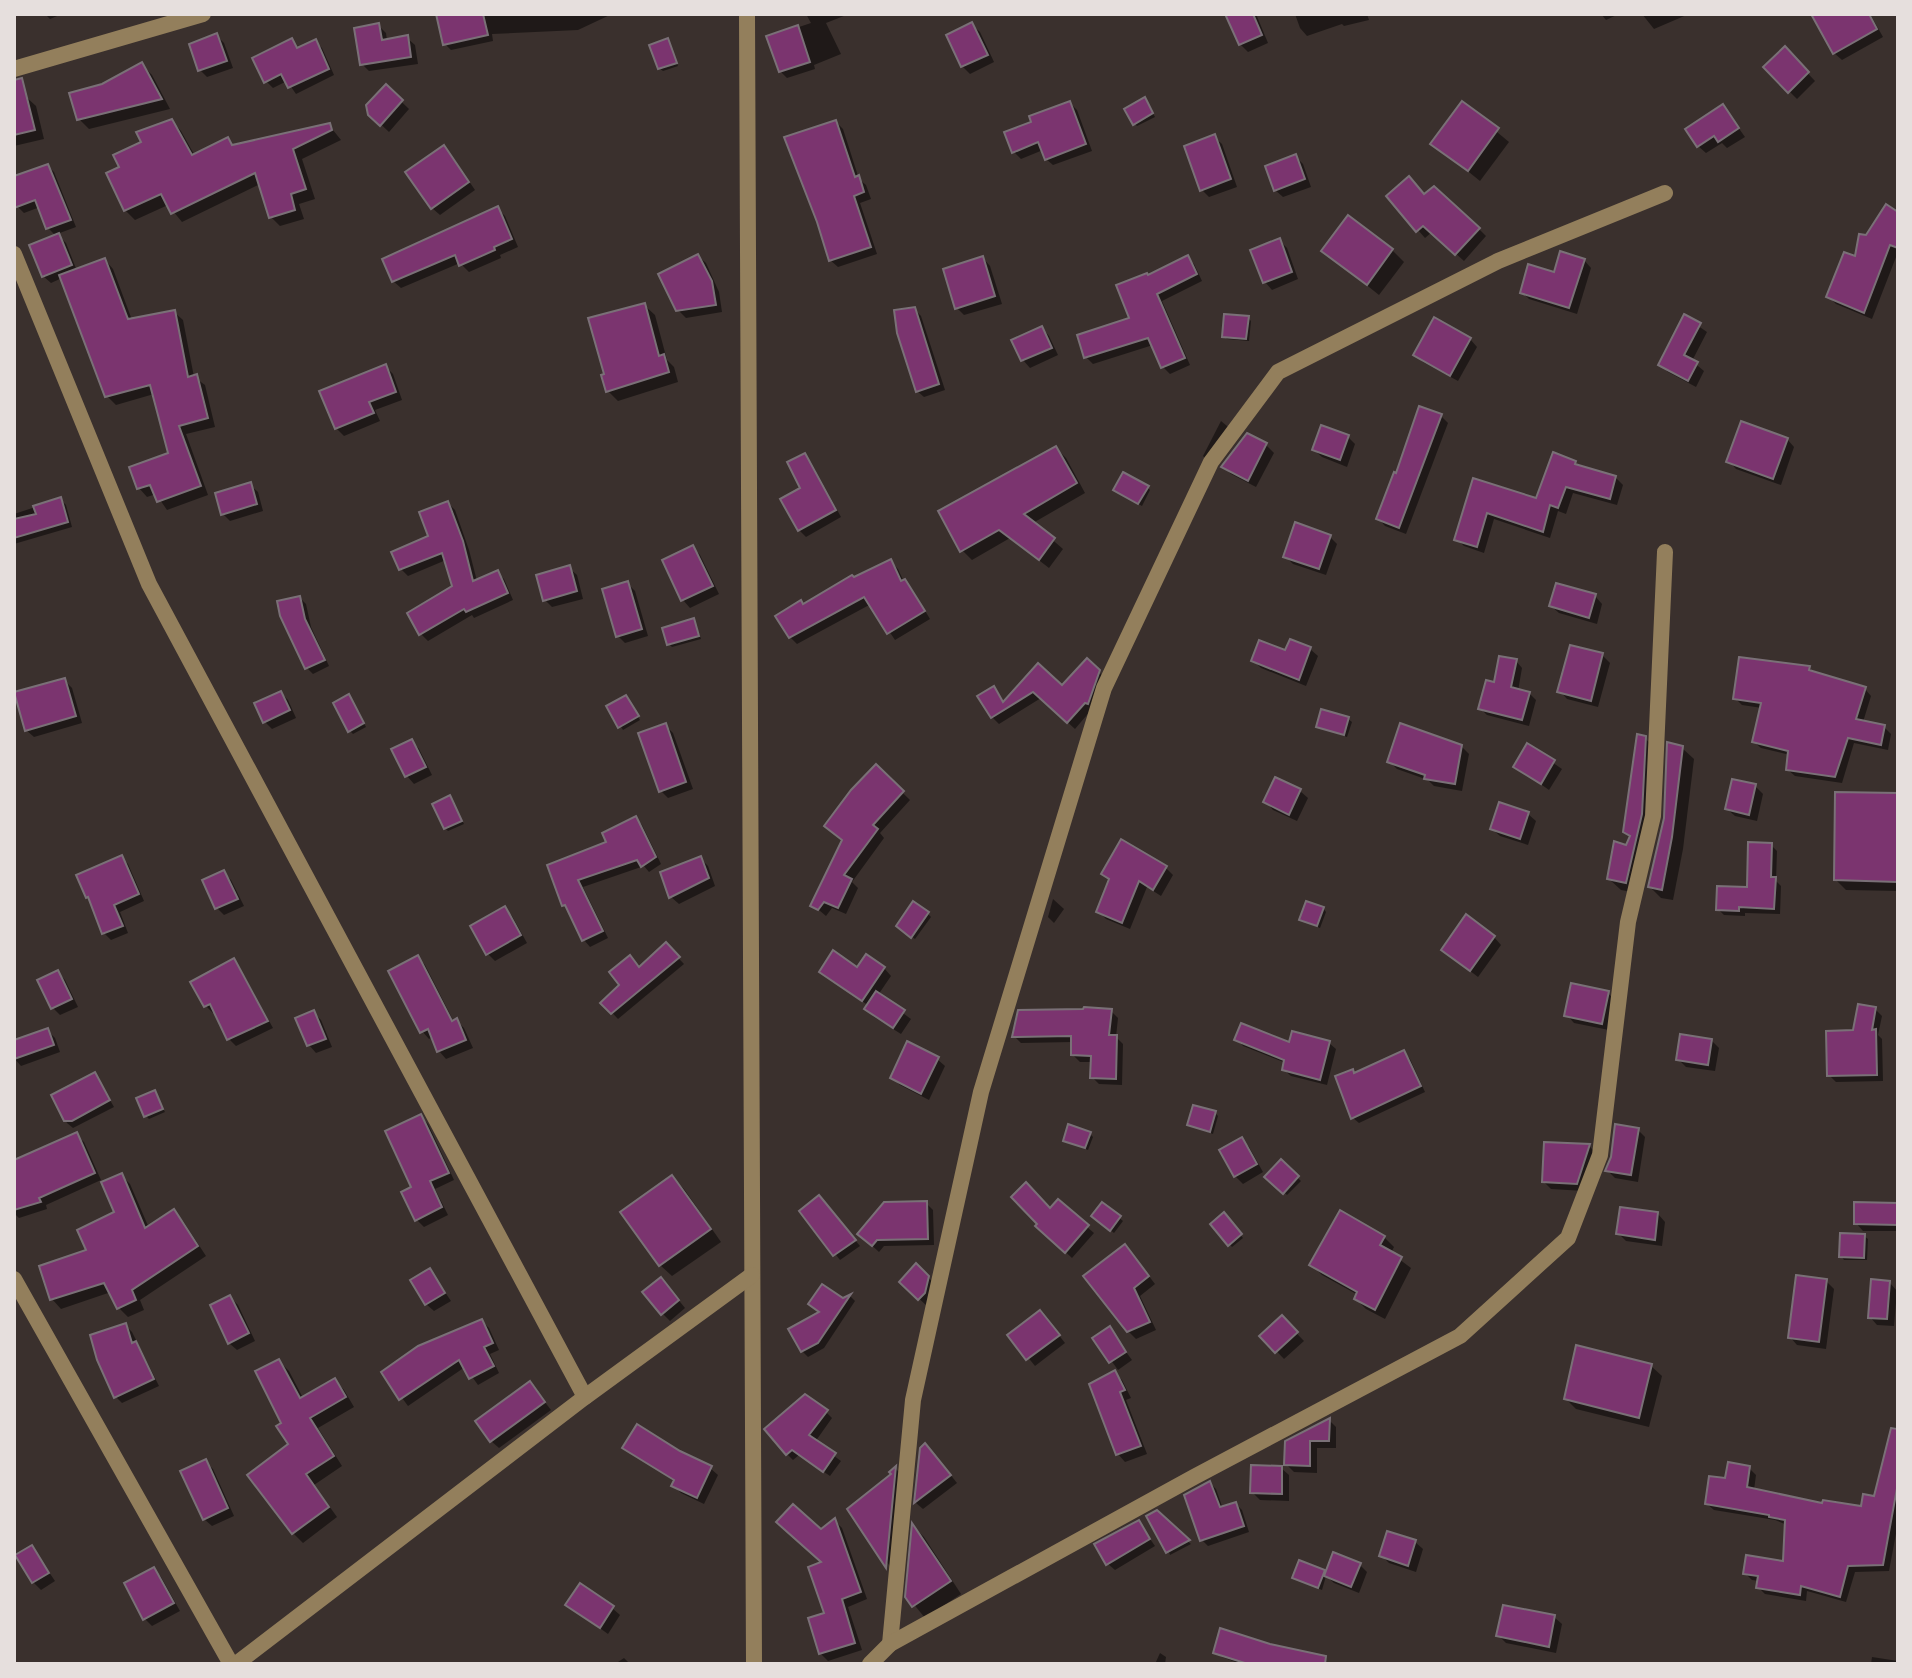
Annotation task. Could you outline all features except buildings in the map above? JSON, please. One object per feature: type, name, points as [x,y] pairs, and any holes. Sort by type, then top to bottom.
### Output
[{"type":"street","points":[[14,69],[203,14]]},
{"type":"street","points":[[747,14],[754,1664]]},
{"type":"street","points":[[890,1644],[913,1400],[981,1092],[1104,688],[1211,462],[1278,372],[1498,261],[1665,193]]},
{"type":"street","points":[[14,254],[149,584],[585,1397]]},
{"type":"street","points":[[870,1664],[890,1644],[1194,1477],[1460,1336],[1568,1238],[1600,1155],[1628,922],[1653,816],[1665,552]]},
{"type":"street","points":[[14,1279],[234,1664],[585,1397],[752,1275]]}]
